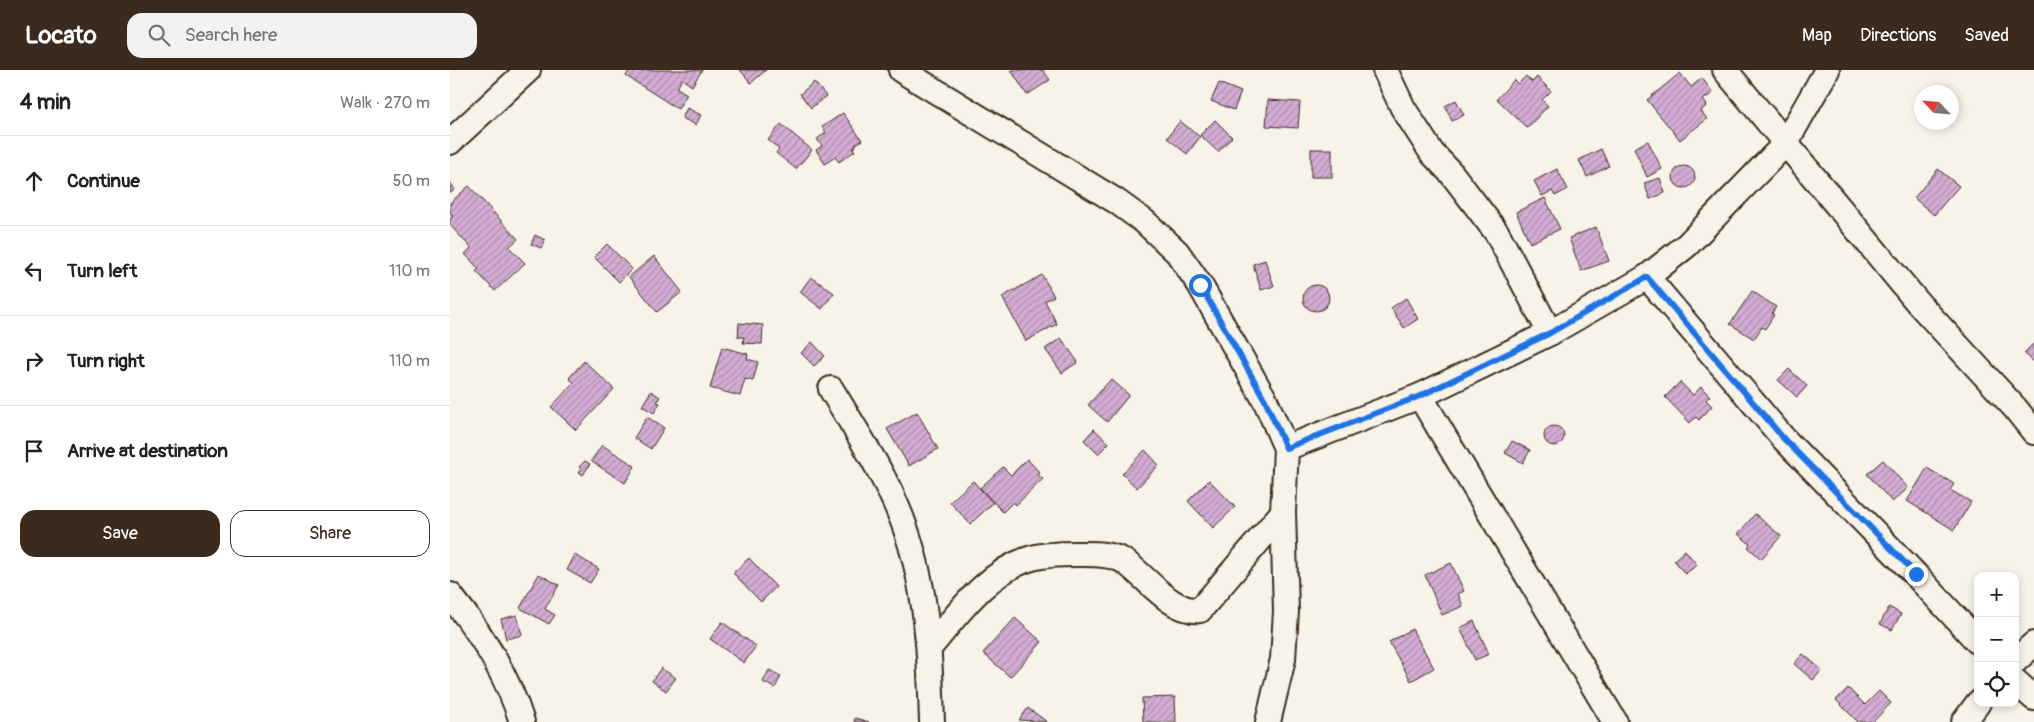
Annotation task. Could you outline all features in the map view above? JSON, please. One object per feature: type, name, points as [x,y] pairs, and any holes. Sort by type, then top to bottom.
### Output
[{"type":"street","points":[[450,142],[528,70]]},
{"type":"street","points":[[901,70],[1116,201],[1145,222],[1177,252],[1200,285],[1265,400],[1286,448],[1283,512],[1286,611],[1283,659],[1268,722]]},
{"type":"street","points":[[1385,70],[1404,108],[1432,153],[1452,174],[1497,233],[1550,333]]},
{"type":"street","points":[[1725,70],[1784,144],[1919,304],[2015,408],[2034,432]]},
{"type":"street","points":[[1286,448],[1420,396],[1550,333],[1647,277],[1687,245],[1784,144],[1827,70]]},
{"type":"street","points":[[1647,277],[1784,439],[1916,574],[1974,638]]},
{"type":"street","points":[[830,389],[879,469],[902,520],[918,578],[930,647],[932,722]]},
{"type":"street","points":[[1420,396],[1615,722]]},
{"type":"street","points":[[930,647],[977,592],[1001,573],[1031,558],[1095,554],[1123,560],[1175,604],[1191,611],[1200,610],[1283,512]]},
{"type":"street","points":[[450,596],[473,624],[500,665],[522,722]]},
{"type":"street","points":[[2019,657],[2034,644]]},
{"type":"street","points":[[2019,685],[2034,698]]},
{"type":"street","points":[[1964,722],[1975,707]]},
{"type":"building","points":[[630,70],[702,70],[692,86],[682,79],[677,88],[687,94],[678,109],[626,76]]},
{"type":"building","points":[[740,70],[766,70],[751,83]]},
{"type":"building","points":[[1011,70],[1043,70],[1050,80],[1027,95]]},
{"type":"building","points":[[1680,73],[1691,87],[1702,78],[1713,93],[1703,100],[1707,105],[1701,111],[1707,119],[1680,140],[1647,100]]},
{"type":"building","points":[[1526,76],[1532,82],[1537,77],[1551,91],[1542,100],[1548,106],[1527,128],[1497,99],[1514,80],[1518,84]]},
{"type":"building","points":[[814,82],[826,96],[811,108],[800,94]]},
{"type":"building","points":[[1219,83],[1241,92],[1234,110],[1211,101]]},
{"type":"building","points":[[1268,100],[1300,102],[1298,128],[1266,126]]},
{"type":"building","points":[[1456,100],[1464,115],[1452,121],[1445,106]]},
{"type":"building","points":[[687,108],[701,115],[696,125],[682,118]]},
{"type":"building","points":[[843,113],[862,140],[855,145],[853,149],[855,151],[839,162],[835,157],[825,164],[816,150],[822,146],[817,139],[826,133],[822,127]]},
{"type":"building","points":[[1215,120],[1232,137],[1218,152],[1200,135]]},
{"type":"building","points":[[1180,121],[1200,137],[1187,154],[1167,138]]},
{"type":"building","points":[[781,124],[812,150],[796,169],[776,153],[779,149],[768,140]]},
{"type":"building","points":[[1648,141],[1662,169],[1647,177],[1634,148]]},
{"type":"building","points":[[1311,149],[1332,149],[1332,177],[1311,177]]},
{"type":"building","points":[[1601,149],[1609,166],[1587,177],[1579,160]]},
{"type":"building","points":[[1684,166],[1692,169],[1695,177],[1692,185],[1684,188],[1676,185],[1673,177],[1676,169]]},
{"type":"building","points":[[1557,169],[1568,189],[1555,196],[1552,191],[1542,196],[1534,181]]},
{"type":"building","points":[[1938,169],[1959,186],[1934,215],[1914,198]]},
{"type":"building","points":[[1660,178],[1665,193],[1650,199],[1644,183]]},
{"type":"building","points":[[450,182],[455,190],[450,193]]},
{"type":"building","points":[[469,186],[518,239],[509,247],[525,263],[495,291],[476,271],[479,269],[465,254],[471,248],[450,225],[450,219],[453,216],[450,213],[450,203]]},
{"type":"building","points":[[1545,198],[1560,229],[1530,243],[1516,212]]},
{"type":"building","points":[[1596,227],[1609,261],[1581,271],[1569,238]]},
{"type":"building","points":[[535,235],[545,240],[541,248],[531,244]]},
{"type":"building","points":[[607,244],[632,269],[619,282],[594,257]]},
{"type":"building","points":[[654,256],[682,292],[657,312],[629,277]]},
{"type":"building","points":[[1265,260],[1274,286],[1261,290],[1253,264]]},
{"type":"building","points":[[1042,275],[1054,296],[1045,301],[1057,324],[1026,341],[1002,297]]},
{"type":"building","points":[[811,277],[834,293],[822,309],[800,292]]},
{"type":"building","points":[[1316,285],[1325,289],[1329,298],[1325,307],[1316,311],[1307,307],[1303,298],[1307,289]]},
{"type":"building","points":[[1752,291],[1776,307],[1772,313],[1774,315],[1765,329],[1762,327],[1754,339],[1730,324]]},
{"type":"building","points":[[1406,298],[1418,319],[1404,328],[1391,308]]},
{"type":"building","points":[[739,323],[763,325],[762,344],[743,343],[744,337],[738,337]]},
{"type":"building","points":[[1061,338],[1078,362],[1062,373],[1045,349]]},
{"type":"building","points":[[812,342],[825,356],[814,366],[801,353]]},
{"type":"building","points":[[2034,343],[2034,362],[2024,353]]},
{"type":"building","points":[[722,347],[748,354],[747,359],[758,362],[753,381],[745,379],[740,396],[710,388]]},
{"type":"building","points":[[584,361],[614,389],[576,430],[551,407],[574,383],[569,378]]},
{"type":"building","points":[[1789,369],[1807,386],[1797,397],[1778,380]]},
{"type":"building","points":[[1111,379],[1129,395],[1107,422],[1088,405]]},
{"type":"building","points":[[1680,382],[1693,395],[1701,387],[1710,396],[1706,400],[1712,406],[1699,420],[1696,417],[1690,423],[1665,397]]},
{"type":"building","points":[[651,391],[660,397],[657,402],[660,403],[654,413],[642,406]]},
{"type":"building","points":[[917,412],[938,449],[909,466],[887,429]]},
{"type":"building","points":[[647,417],[664,428],[651,449],[634,438]]},
{"type":"building","points":[[1554,426],[1561,429],[1564,436],[1561,443],[1554,446],[1547,443],[1544,436],[1547,429]]},
{"type":"building","points":[[1094,429],[1109,443],[1098,454],[1084,440]]},
{"type":"building","points":[[1512,441],[1530,450],[1523,463],[1505,453]]},
{"type":"building","points":[[602,445],[635,466],[625,483],[591,461]]},
{"type":"building","points":[[1145,450],[1159,465],[1137,488],[1122,474]]},
{"type":"building","points":[[1027,459],[1043,479],[1016,505],[1013,502],[1003,512],[980,488],[1003,467],[1011,475]]},
{"type":"building","points":[[1883,460],[1908,488],[1892,502],[1867,474]]},
{"type":"building","points":[[585,461],[590,464],[583,475],[579,472],[581,468],[579,467]]},
{"type":"building","points":[[1927,468],[1954,484],[1950,490],[1971,502],[1954,530],[1907,501]]},
{"type":"building","points":[[1209,480],[1235,507],[1213,528],[1188,501]]},
{"type":"building","points":[[973,481],[993,503],[970,524],[950,502]]},
{"type":"building","points":[[1755,514],[1781,536],[1761,559],[1748,547],[1750,544],[1738,534]]},
{"type":"building","points":[[1685,550],[1697,565],[1685,574],[1674,560]]},
{"type":"building","points":[[575,555],[599,569],[590,583],[567,570]]},
{"type":"building","points":[[749,558],[776,587],[761,602],[733,573]]},
{"type":"building","points":[[1451,563],[1464,591],[1458,594],[1463,606],[1442,615],[1425,575]]},
{"type":"building","points":[[539,574],[559,585],[545,609],[555,615],[549,624],[520,608]]},
{"type":"building","points":[[1889,607],[1901,614],[1892,630],[1880,624]]},
{"type":"building","points":[[517,615],[522,635],[506,639],[501,619]]},
{"type":"building","points":[[1015,618],[1042,642],[1010,677],[983,653]]},
{"type":"building","points":[[1474,621],[1489,654],[1475,660],[1460,628]]},
{"type":"building","points":[[722,622],[756,646],[744,663],[710,639]]},
{"type":"building","points":[[1412,629],[1434,668],[1411,681],[1389,642]]},
{"type":"building","points":[[1803,654],[1822,670],[1813,680],[1794,664]]},
{"type":"building","points":[[661,668],[676,678],[666,691],[652,681]]},
{"type":"building","points":[[769,670],[781,676],[775,688],[763,682]]},
{"type":"building","points":[[1848,688],[1865,705],[1879,691],[1891,703],[1873,722],[1858,722],[1836,700]]},
{"type":"building","points":[[1175,697],[1176,722],[1143,722],[1142,698]]},
{"type":"building","points":[[1028,708],[1047,722],[1019,720]]},
{"type":"building","points":[[855,718],[869,722],[854,722]]},
{"type":"route","points":[[1200,285],[1265,400],[1286,448],[1420,396],[1550,333],[1647,277],[1784,439],[1916,574]]}]
